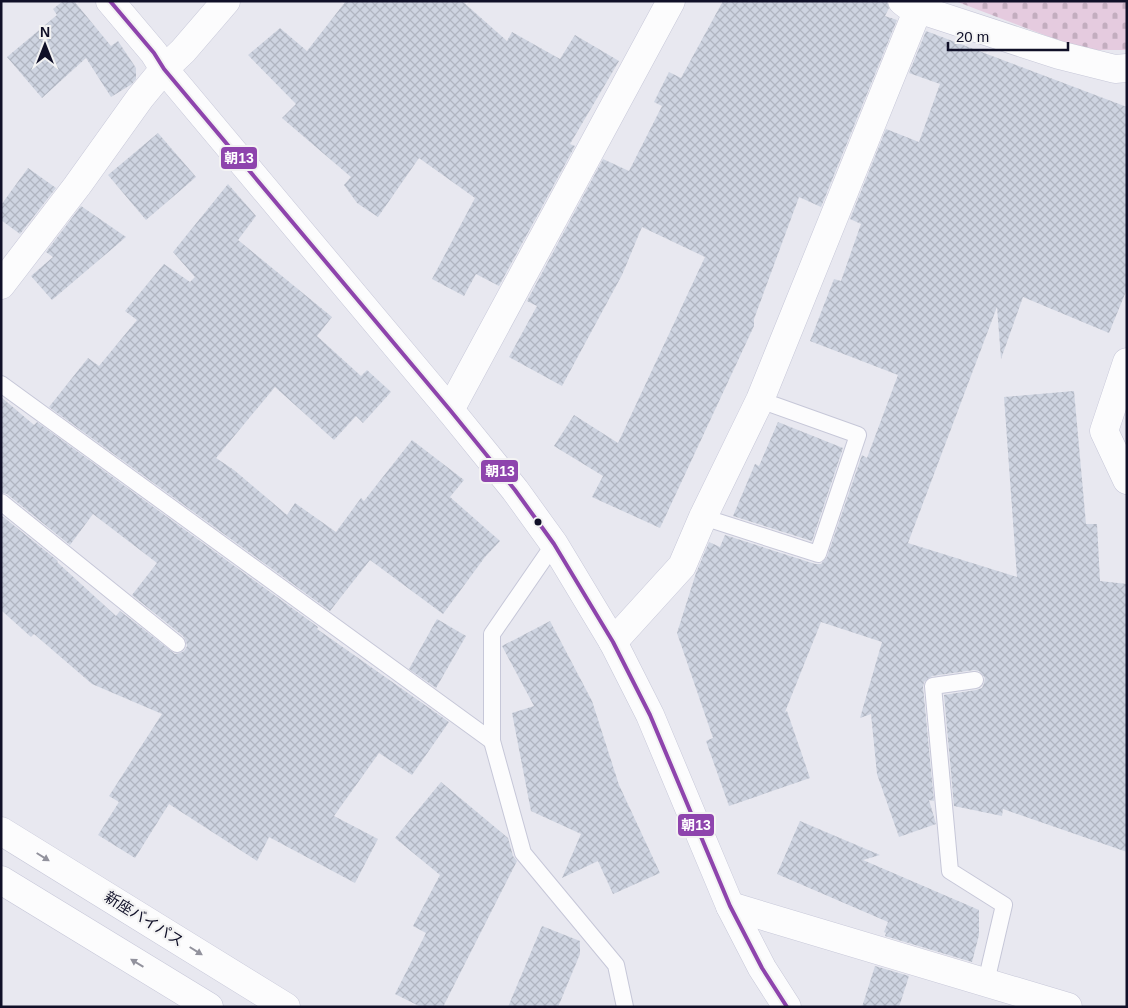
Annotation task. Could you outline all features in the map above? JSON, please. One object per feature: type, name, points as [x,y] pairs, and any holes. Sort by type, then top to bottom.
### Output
[{"type":"main road","points":[[110,1],[450,410],[515,490],[554,544],[613,642],[650,715],[730,906],[762,968],[787,1007]]},
{"type":"main road","points":[[1,285],[164,68],[183,51],[226,1]]},
{"type":"main road","points":[[450,410],[671,1]]},
{"type":"main road","points":[[613,642],[682,566],[703,517],[760,400],[910,5],[1059,55],[1115,68],[1127,68]]},
{"type":"main road","points":[[1127,362],[1104,431],[1127,480]]},
{"type":"main road","name":"新座バイパス","points":[[1,831],[286,1007]]},
{"type":"main road","points":[[1,880],[209,1007]]},
{"type":"main road","points":[[730,906],[1068,1007]]},
{"type":"lane","points":[[1,384],[492,741]]},
{"type":"lane","points":[[703,517],[818,554],[858,435],[760,400]]},
{"type":"lane","points":[[1,502],[177,644]]},
{"type":"lane","points":[[554,544],[492,634],[492,741],[523,853],[616,965],[625,1007]]},
{"type":"lane","points":[[975,680],[933,686],[950,871],[1004,905],[986,982]]},
{"type":"green space","points":[[955,1],[1127,1],[1127,50],[1084,50]]},
{"type":"building","points":[[63,1],[74,1],[111,46],[118,41],[136,68],[136,79],[132,84],[111,97],[86,58],[42,98],[7,57],[57,15],[53,9]]},
{"type":"building","points":[[346,1],[462,1],[507,41],[512,32],[560,59],[575,35],[619,61],[570,144],[575,146],[499,286],[476,274],[464,296],[432,279],[475,198],[419,158],[378,217],[357,203],[344,185],[351,177],[282,118],[296,104],[248,55],[280,28],[307,51]]},
{"type":"building","points":[[723,1],[887,1],[889,8],[885,16],[897,20],[821,207],[799,197],[754,319],[754,326],[660,528],[592,497],[603,476],[554,446],[574,415],[618,443],[705,257],[642,227],[622,275],[562,386],[509,357],[537,306],[527,301],[603,159],[629,171],[662,106],[654,102],[669,72],[681,78]]},
{"type":"building","points":[[926,31],[1127,107],[1127,289],[1109,333],[1023,297],[1001,359],[997,307],[908,543],[1017,577],[1004,397],[1074,391],[1086,524],[1097,524],[1100,581],[1127,584],[1127,852],[1003,809],[1002,816],[954,806],[944,695],[982,688],[985,678],[979,671],[974,670],[932,676],[924,682],[934,801],[929,800],[936,824],[899,837],[877,774],[871,714],[860,718],[882,642],[821,622],[785,712],[787,711],[810,778],[729,806],[706,741],[713,738],[677,633],[696,573],[709,542],[720,547],[725,535],[815,564],[821,564],[827,557],[862,455],[867,458],[898,375],[810,341],[834,279],[841,281],[861,224],[850,219],[886,129],[919,142],[940,84],[909,73]]},
{"type":"building","points":[[158,133],[196,177],[146,220],[108,175]]},
{"type":"building","points":[[28,168],[56,188],[20,234],[1,220],[1,205]]},
{"type":"building","points":[[228,184],[256,216],[238,240],[332,317],[317,336],[361,376],[367,370],[391,392],[363,423],[356,416],[334,440],[275,387],[216,458],[234,470],[287,515],[295,503],[336,532],[361,498],[364,501],[412,440],[464,480],[450,497],[500,541],[485,557],[443,614],[370,560],[330,611],[49,407],[88,358],[99,366],[137,320],[125,311],[164,264],[190,282],[195,277],[173,252]]},
{"type":"building","points":[[81,206],[126,237],[52,300],[31,276],[53,257],[46,252]]},
{"type":"building","points":[[1,397],[34,425],[37,422],[318,627],[317,629],[449,722],[412,775],[379,753],[334,816],[378,839],[355,883],[269,837],[257,861],[169,804],[135,858],[98,835],[119,802],[109,796],[162,714],[92,684],[34,634],[31,637],[1,610],[1,515],[58,561],[116,616],[120,611],[175,654],[184,651],[187,646],[186,641],[183,636],[132,595],[157,563],[93,514],[70,545],[7,494],[1,492]]},
{"type":"building","points":[[778,422],[843,448],[812,541],[733,516],[755,464],[759,466]]},
{"type":"building","points":[[437,619],[466,636],[436,688],[409,669]]},
{"type":"building","points":[[550,621],[592,701],[619,785],[660,873],[613,894],[598,861],[562,878],[581,834],[531,811],[512,713],[534,706],[502,646]]},
{"type":"building","points":[[441,782],[508,838],[513,856],[517,861],[443,1007],[421,1007],[395,994],[426,933],[413,926],[440,875],[395,838]]},
{"type":"building","points":[[800,821],[880,855],[863,860],[979,910],[979,935],[972,962],[885,936],[886,933],[884,932],[888,922],[777,874]]},
{"type":"building","points":[[542,926],[580,941],[580,954],[558,1007],[508,1007]]},
{"type":"building","points":[[875,966],[909,976],[899,1007],[862,1007]]},
{"type":"transit line","name":"朝13","points":[[110,1],[154,53],[164,69],[450,410],[515,490],[554,544],[613,642],[650,715],[730,906],[762,968],[787,1007]]}]
